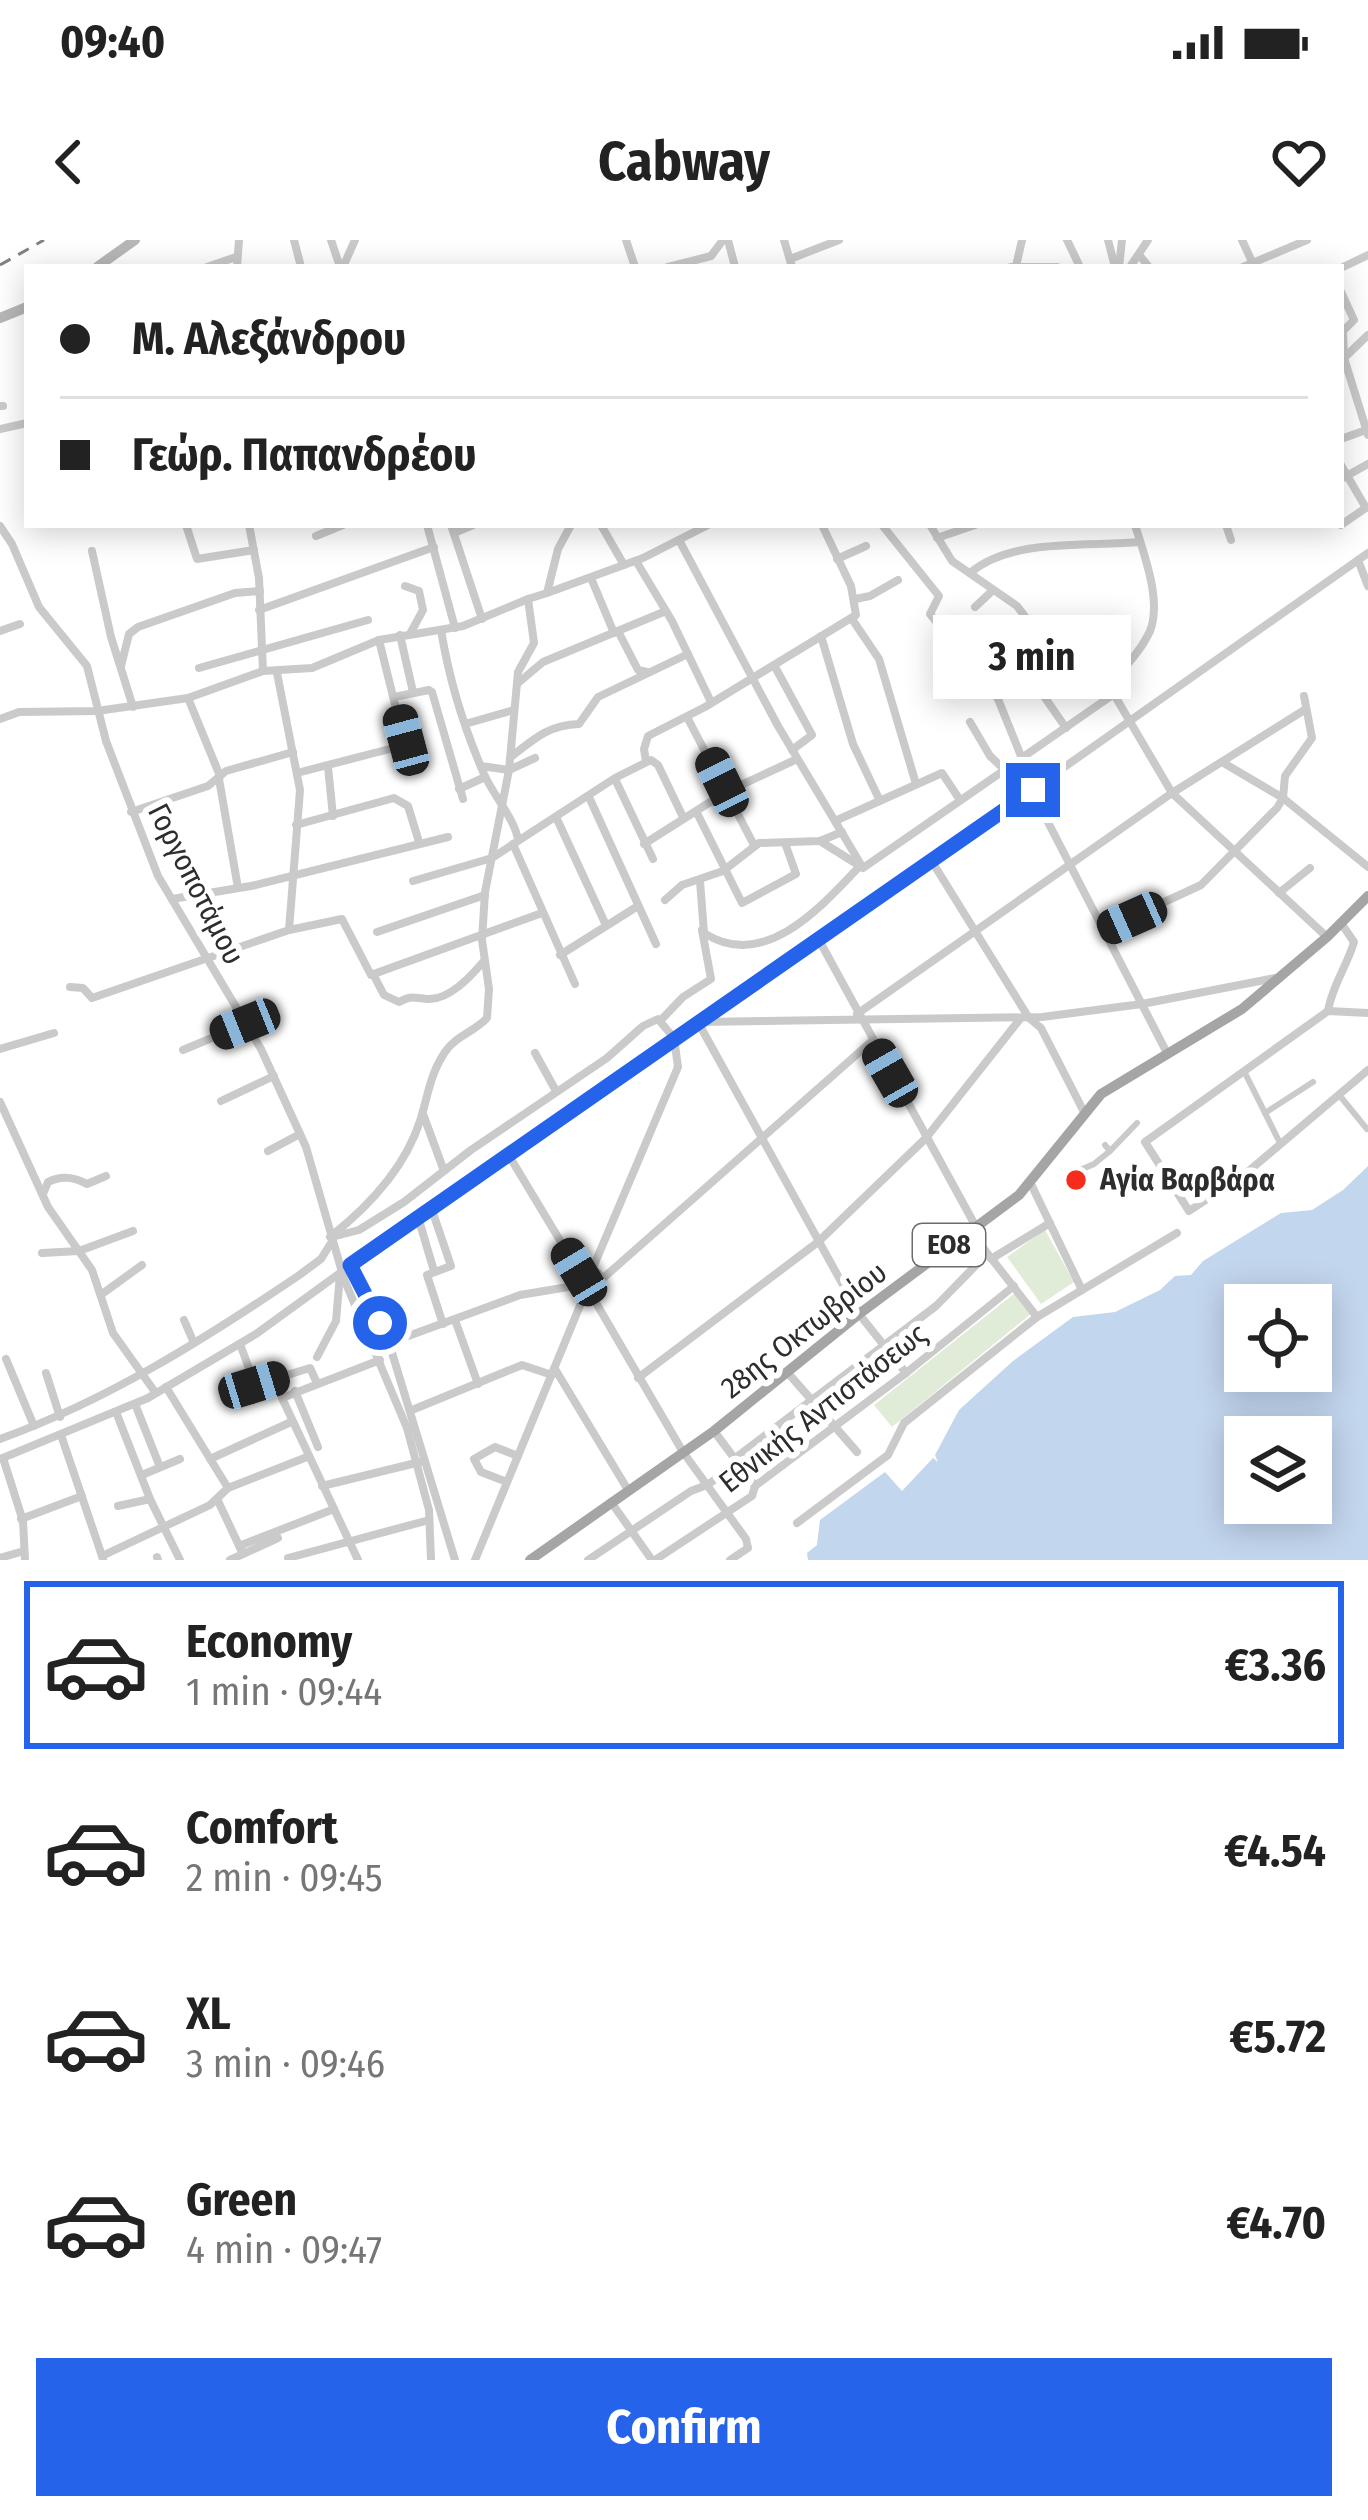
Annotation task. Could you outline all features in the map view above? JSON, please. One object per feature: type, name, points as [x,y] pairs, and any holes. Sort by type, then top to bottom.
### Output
[{"type":"main road","points":[[102,264],[135,240]]},
{"type":"main road","name":"28ης Οκτωβρίου","points":[[534,1559],[714,1431],[1030,1184],[1084,1112],[1115,1083],[1242,1010],[1327,938],[1368,896]]},
{"type":"street","points":[[237,262],[239,240]]},
{"type":"street","points":[[680,264],[711,256],[726,240]]},
{"type":"street","points":[[784,240],[791,263],[839,240]]},
{"type":"street","points":[[1133,264],[1148,240]]},
{"type":"street","points":[[1254,264],[1307,240]]},
{"type":"street","points":[[1140,256],[1147,264]]},
{"type":"street","points":[[1344,298],[1354,320],[1344,330]]},
{"type":"street","points":[[1344,357],[1368,334]]},
{"type":"street","points":[[1344,365],[1367,429]]},
{"type":"street","points":[[1367,507],[1344,477],[1368,464]]},
{"type":"street","name":"Γοργοποτάμου","points":[[0,526],[39,607],[85,661],[131,812],[158,876],[274,1076],[315,1171],[331,1240],[345,1268]]},
{"type":"street","points":[[187,528],[197,560],[254,550]]},
{"type":"street","points":[[250,528],[260,591],[263,671]]},
{"type":"street","points":[[316,536],[336,528]]},
{"type":"street","points":[[428,528],[455,628]]},
{"type":"street","points":[[547,593],[558,549],[569,528]]},
{"type":"street","points":[[603,528],[624,566]]},
{"type":"street","points":[[0,719],[35,710],[133,707],[188,698],[263,671],[312,668],[379,640],[482,619],[624,566],[702,528]]},
{"type":"street","points":[[646,761],[649,736],[852,619],[858,609],[855,599],[823,528]]},
{"type":"street","points":[[884,528],[939,596],[930,614],[998,699],[1033,790],[1167,1053]]},
{"type":"street","points":[[932,528],[952,561],[1017,606],[1048,643],[1112,690],[1172,793],[1327,938]]},
{"type":"street","points":[[937,538],[966,528]]},
{"type":"street","points":[[820,841],[860,866],[868,866],[1021,762],[1112,690],[1153,620],[1139,528]]},
{"type":"street","points":[[1227,528],[1231,540]]},
{"type":"street","points":[[453,529],[482,619]]},
{"type":"street","points":[[679,540],[752,679],[860,866]]},
{"type":"street","points":[[970,573],[994,559],[1025,552],[1141,542]]},
{"type":"street","points":[[259,610],[434,547]]},
{"type":"street","points":[[837,559],[866,547]]},
{"type":"street","points":[[92,551],[133,707]]},
{"type":"street","points":[[0,1558],[25,1556],[21,1519],[2,1459],[135,1404],[240,1343],[1368,553]]},
{"type":"street","points":[[1358,560],[1368,586]]},
{"type":"street","points":[[636,561],[711,703]]},
{"type":"street","points":[[591,578],[638,670],[649,673]]},
{"type":"street","points":[[855,599],[898,580]]},
{"type":"street","points":[[406,586],[419,591],[423,617],[436,630],[485,777],[517,829],[515,842],[575,984]]},
{"type":"street","points":[[121,666],[129,634],[138,627],[235,593],[260,591]]},
{"type":"street","points":[[975,607],[991,591]]},
{"type":"street","points":[[529,599],[534,643],[543,662]]},
{"type":"street","points":[[515,685],[543,662],[666,611]]},
{"type":"street","points":[[405,634],[423,617]]},
{"type":"street","points":[[852,619],[879,659],[916,784]]},
{"type":"street","points":[[199,668],[368,620]]},
{"type":"street","points":[[0,631],[20,623]]},
{"type":"street","points":[[405,634],[413,692]]},
{"type":"street","points":[[821,636],[853,744],[880,801]]},
{"type":"street","points":[[297,773],[405,745],[379,640]]},
{"type":"street","points":[[0,1439],[60,1417],[140,1375],[308,1269],[385,1184],[408,1148],[429,1083],[445,1052],[458,1037],[488,1018],[482,934],[485,896],[511,757],[515,685],[520,665],[534,643]]},
{"type":"street","points":[[999,649],[1025,669],[1066,728]]},
{"type":"street","points":[[511,757],[558,724],[579,724],[598,698],[688,654]]},
{"type":"street","points":[[644,844],[794,754],[812,735],[774,665]]},
{"type":"street","points":[[277,673],[300,790],[289,930]]},
{"type":"street","points":[[394,698],[432,692],[461,794],[485,777]]},
{"type":"street","points":[[1104,930],[1201,885],[1236,853],[1283,798],[1286,776],[1312,738],[1304,696]]},
{"type":"street","points":[[188,698],[219,777],[238,888]]},
{"type":"street","points":[[859,1017],[1071,862],[1306,709]]},
{"type":"street","points":[[465,724],[514,710]]},
{"type":"street","points":[[687,717],[754,845]]},
{"type":"street","points":[[970,722],[990,756],[1007,772]]},
{"type":"street","points":[[481,766],[509,770],[530,761],[531,740]]},
{"type":"street","points":[[131,812],[292,752]]},
{"type":"street","points":[[413,880],[492,858],[646,761],[658,765],[683,818]]},
{"type":"street","points":[[1222,762],[1283,798],[1368,868]]},
{"type":"street","points":[[328,766],[333,816]]},
{"type":"street","points":[[835,821],[945,774],[960,800]]},
{"type":"street","points":[[615,778],[652,859]]},
{"type":"street","points":[[589,797],[656,944]]},
{"type":"street","points":[[296,825],[394,798],[407,806],[418,842]]},
{"type":"street","points":[[697,811],[739,902],[796,874],[785,843]]},
{"type":"street","points":[[556,817],[605,923]]},
{"type":"street","points":[[665,900],[682,886],[723,871],[754,845],[820,841],[842,832]]},
{"type":"street","points":[[172,899],[290,877],[448,837]]},
{"type":"street","points":[[932,860],[1025,1018],[1041,1028],[1084,1112]]},
{"type":"street","points":[[702,928],[727,945],[767,944],[840,890],[860,866]]},
{"type":"street","points":[[1279,893],[1310,868]]},
{"type":"street","points":[[661,1021],[668,1010],[713,975],[702,928],[700,881]]},
{"type":"street","points":[[377,932],[485,896]]},
{"type":"street","points":[[560,955],[638,906]]},
{"type":"street","points":[[373,974],[542,913]]},
{"type":"street","points":[[70,987],[83,988],[92,998],[289,930],[342,919],[350,927],[366,971],[373,974],[384,995],[399,1002],[413,995],[436,998],[460,985],[485,959]]},
{"type":"street","points":[[1328,1012],[1353,946],[1350,931],[1341,923]]},
{"type":"street","points":[[819,940],[972,1227],[1037,1317]]},
{"type":"street","points":[[1353,946],[1368,953]]},
{"type":"street","points":[[698,1022],[1025,1018],[1142,1004],[1283,976]]},
{"type":"street","points":[[1368,1013],[1328,1012],[1144,1142],[1189,1211],[1244,1175],[1368,1070]]},
{"type":"street","points":[[638,1378],[818,1242],[926,1138],[1025,1018]]},
{"type":"street","points":[[331,1240],[370,1224],[607,1058],[655,1019],[674,1038],[678,1067],[592,1270]]},
{"type":"street","points":[[698,1022],[859,1314],[906,1373]]},
{"type":"street","points":[[183,1050],[245,1024]]},
{"type":"street","points":[[0,1049],[54,1033]]},
{"type":"street","points":[[475,1560],[588,1296],[872,1041]]},
{"type":"street","points":[[535,1053],[556,1090]]},
{"type":"street","points":[[1244,1071],[1281,1145]]},
{"type":"street","points":[[221,1101],[274,1076]]},
{"type":"street","points":[[1265,1113],[1313,1082]]},
{"type":"street","points":[[1340,1096],[1367,1129]]},
{"type":"street","points":[[0,1102],[42,1195],[92,1270],[113,1333],[155,1392]]},
{"type":"street","points":[[422,1113],[443,1171]]},
{"type":"street","points":[[1071,1174],[1094,1164],[1137,1123]]},
{"type":"street","points":[[268,1151],[300,1134]]},
{"type":"street","points":[[508,1154],[579,1272]]},
{"type":"street","points":[[42,1195],[50,1180],[76,1178],[88,1184],[106,1176]]},
{"type":"street","points":[[1030,1184],[1082,1289]]},
{"type":"street","points":[[431,1207],[451,1266],[427,1277],[443,1324]]},
{"type":"street","points":[[418,1217],[434,1271]]},
{"type":"street","points":[[588,1560],[698,1486],[707,1485],[936,1306],[990,1256],[1049,1223]]},
{"type":"street","points":[[42,1253],[79,1251],[134,1231]]},
{"type":"street","points":[[797,1523],[888,1455],[904,1424],[1037,1317],[1177,1233]]},
{"type":"street","points":[[102,1294],[142,1265]]},
{"type":"street","points":[[345,1268],[388,1343],[412,1410],[431,1560]]},
{"type":"street","points":[[317,1357],[336,1321],[345,1268]]},
{"type":"street","points":[[345,1268],[455,1560]]},
{"type":"street","points":[[579,1272],[592,1270]]},
{"type":"street","points":[[592,1270],[601,1280]]},
{"type":"street","points":[[574,1286],[579,1272]]},
{"type":"street","points":[[388,1343],[520,1295],[574,1286],[588,1296],[683,1452],[748,1543],[748,1548],[730,1560]]},
{"type":"street","name":"Εθνικής Αντιστάσεως","points":[[653,1560],[752,1496],[754,1486],[1014,1286]]},
{"type":"street","points":[[184,1320],[194,1343]]},
{"type":"street","points":[[455,1320],[478,1384]]},
{"type":"street","points":[[240,1343],[254,1385],[310,1368],[317,1383]]},
{"type":"street","points":[[7,1359],[34,1426]]},
{"type":"street","points":[[358,1560],[282,1396],[380,1360]]},
{"type":"street","points":[[412,1410],[529,1364],[553,1372],[628,1490]]},
{"type":"street","points":[[46,1373],[60,1417]]},
{"type":"street","points":[[788,1373],[857,1452]]},
{"type":"street","points":[[166,1387],[228,1488]]},
{"type":"street","points":[[61,1435],[102,1558],[218,1501],[228,1488],[322,1446],[295,1391]]},
{"type":"street","points":[[135,1404],[160,1467]]},
{"type":"street","points":[[116,1412],[180,1560]]},
{"type":"street","points":[[210,1460],[291,1422]]},
{"type":"street","points":[[714,1431],[754,1486]]},
{"type":"street","points":[[507,1482],[481,1472],[474,1460],[495,1447],[518,1456]]},
{"type":"street","points":[[142,1475],[180,1459]]},
{"type":"street","points":[[322,1486],[421,1461]]},
{"type":"street","points":[[21,1519],[82,1496]]},
{"type":"street","points":[[118,1506],[150,1498]]},
{"type":"street","points":[[218,1501],[241,1550]]},
{"type":"street","points":[[611,1502],[653,1560]]},
{"type":"street","points":[[230,1560],[241,1550],[334,1509]]},
{"type":"street","points":[[277,1535],[288,1559],[429,1520]]},
{"type":"green space","points":[[1045,1230],[1074,1282],[1041,1304],[1007,1257]]},
{"type":"green space","points":[[1015,1293],[1032,1313],[892,1427],[874,1405]]},
{"type":"water","points":[[1368,1166],[1368,1560],[808,1560],[807,1553],[817,1545],[820,1520],[885,1472],[902,1491],[933,1458],[938,1462],[935,1455],[959,1410],[1013,1361],[1073,1317],[1115,1312],[1160,1290],[1175,1276],[1191,1275],[1203,1261],[1281,1213],[1312,1210]]},
{"type":"railway","points":[[0,265],[44,240]]},
{"type":"place","name":"Αγία Βαρβάρα","points":[[1076,1180]]},
{"type":"route","points":[[380,1323],[350,1265],[1033,790]]}]
